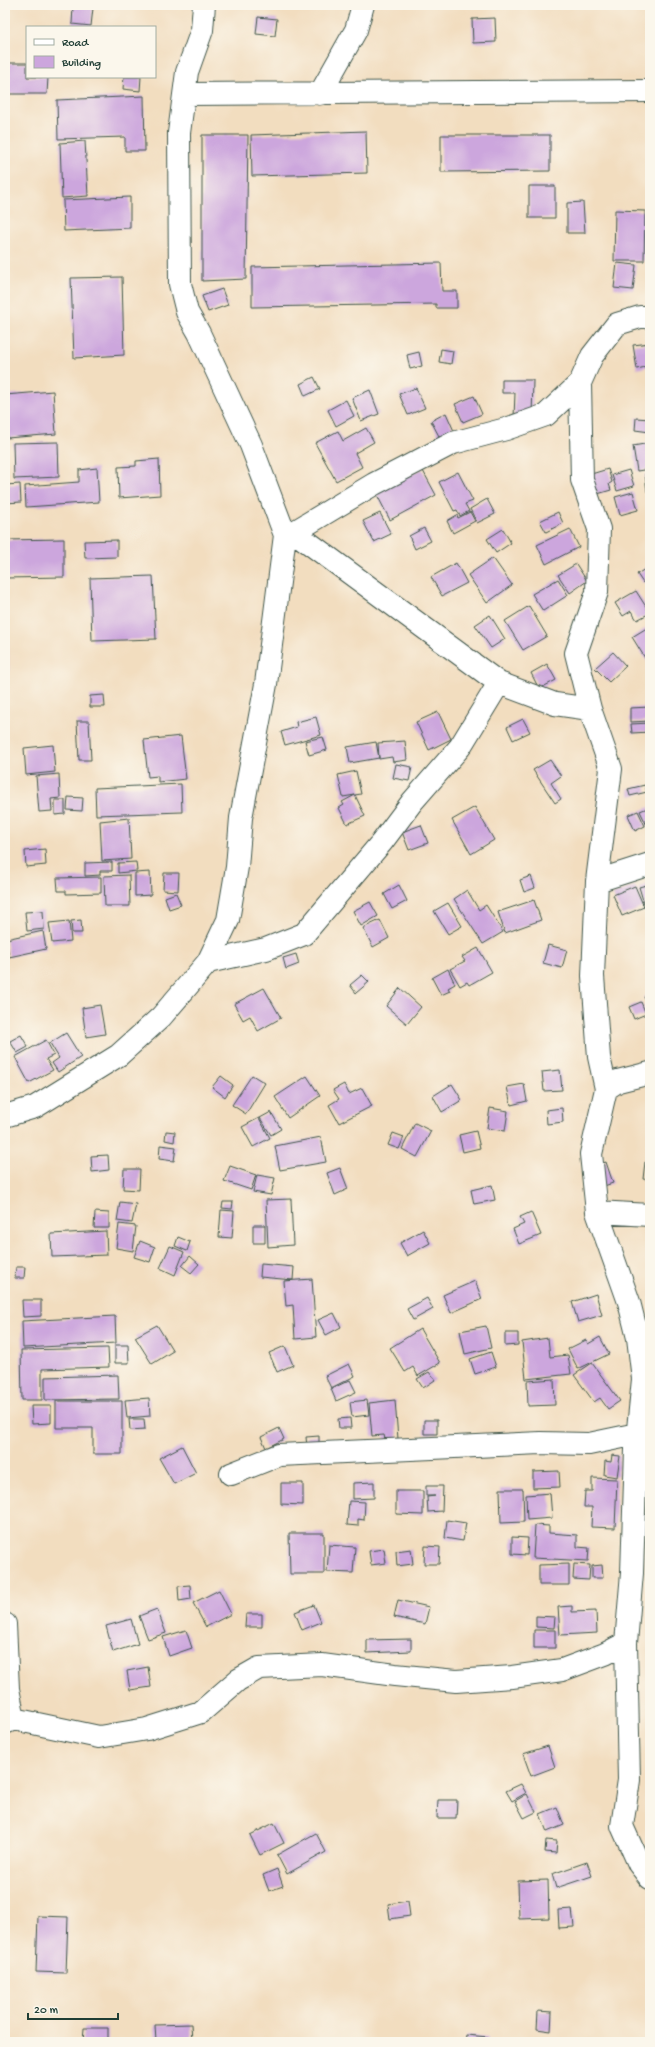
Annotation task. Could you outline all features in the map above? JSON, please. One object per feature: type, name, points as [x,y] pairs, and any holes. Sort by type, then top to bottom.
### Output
[{"type":"street","points":[[204,5],[202,30],[187,72],[179,133],[180,284],[187,312],[199,334],[251,445],[290,534],[499,683],[555,704],[590,709]]},
{"type":"street","points":[[320,94],[356,30],[363,5]]},
{"type":"street","points":[[185,94],[650,91]]},
{"type":"street","points":[[290,534],[374,484],[453,443],[506,429],[546,415],[580,383],[592,356],[617,324],[640,317],[650,317]]},
{"type":"street","points":[[580,383],[582,480],[599,529],[597,592],[576,653],[590,709],[611,769],[597,881],[593,976],[599,1057],[606,1089],[591,1154],[597,1212],[629,1302],[638,1338],[643,1379],[637,1434],[632,1517],[632,1573],[626,1643],[629,1780],[622,1826],[639,1864],[650,1878]]},
{"type":"street","points":[[5,1116],[35,1107],[119,1055],[161,1017],[208,962],[230,913],[237,867],[241,818],[266,684],[290,534]]},
{"type":"street","points":[[208,962],[266,949],[304,934],[382,842],[412,802],[460,747],[499,683]]},
{"type":"street","points":[[597,881],[650,864]]},
{"type":"street","points":[[606,1089],[618,1081],[650,1073]]},
{"type":"street","points":[[597,1212],[650,1215]]},
{"type":"street","points":[[231,1474],[279,1455],[540,1443],[589,1444],[637,1434]]},
{"type":"street","points":[[5,1624],[9,1721],[99,1738],[147,1729],[200,1712],[238,1680],[259,1668],[322,1665],[456,1681],[512,1678],[562,1670],[605,1654],[626,1643]]},
{"type":"building","points":[[73,6],[93,8],[91,26],[72,24]]},
{"type":"building","points":[[258,17],[277,19],[275,36],[256,34]]},
{"type":"building","points":[[495,18],[496,42],[473,43],[472,19]]},
{"type":"building","points":[[5,63],[26,63],[26,78],[48,78],[47,94],[5,94]]},
{"type":"building","points":[[124,78],[141,78],[140,91],[123,89]]},
{"type":"building","points":[[144,96],[145,151],[125,151],[125,137],[58,139],[57,100]]},
{"type":"building","points":[[366,131],[367,173],[252,176],[251,135]]},
{"type":"building","points":[[202,135],[248,135],[246,279],[202,281]]},
{"type":"building","points":[[441,135],[550,135],[550,171],[441,172]]},
{"type":"building","points":[[85,141],[88,196],[62,198],[60,143]]},
{"type":"building","points":[[529,186],[555,186],[555,218],[529,218]]},
{"type":"building","points":[[130,197],[130,228],[64,231],[63,200]]},
{"type":"building","points":[[583,202],[585,233],[567,233],[567,203]]},
{"type":"building","points":[[615,210],[645,211],[644,261],[614,261]]},
{"type":"building","points":[[441,263],[442,291],[457,291],[457,308],[436,308],[436,304],[252,307],[252,267]]},
{"type":"building","points":[[617,263],[636,265],[633,290],[614,288]]},
{"type":"building","points":[[122,277],[124,355],[74,358],[71,278]]},
{"type":"building","points":[[222,289],[228,305],[208,312],[202,296]]},
{"type":"building","points":[[650,343],[650,366],[637,369],[633,345]]},
{"type":"building","points":[[441,349],[453,351],[451,364],[439,362]]},
{"type":"building","points":[[419,352],[422,366],[410,369],[407,355]]},
{"type":"building","points":[[314,377],[320,389],[305,396],[300,384]]},
{"type":"building","points":[[502,380],[533,380],[532,417],[514,417],[515,393],[502,393]]},
{"type":"building","points":[[416,388],[425,408],[408,415],[399,394]]},
{"type":"building","points":[[370,390],[379,414],[361,421],[352,398]]},
{"type":"building","points":[[53,391],[56,434],[7,438],[5,425],[5,395]]},
{"type":"building","points":[[474,396],[482,414],[463,422],[455,404]]},
{"type":"building","points":[[346,400],[354,416],[336,426],[328,410]]},
{"type":"building","points":[[446,413],[454,431],[440,438],[431,421]]},
{"type":"building","points":[[636,418],[650,419],[650,432],[635,430]]},
{"type":"building","points":[[366,428],[374,442],[355,453],[362,467],[336,481],[315,443],[338,431],[343,441]]},
{"type":"building","points":[[58,442],[59,477],[14,479],[13,443]]},
{"type":"building","points":[[650,443],[650,469],[637,471],[633,446]]},
{"type":"building","points":[[159,459],[160,495],[119,498],[118,467],[136,466],[136,461]]},
{"type":"building","points":[[97,468],[99,502],[26,507],[25,486],[79,482],[79,470]]},
{"type":"building","points":[[422,469],[436,495],[390,520],[376,493]]},
{"type":"building","points":[[608,469],[612,482],[609,484],[611,490],[594,495],[588,475]]},
{"type":"building","points":[[629,470],[634,486],[617,491],[612,475]]},
{"type":"building","points":[[458,472],[473,501],[465,504],[469,511],[460,516],[457,510],[454,511],[439,482]]},
{"type":"building","points":[[645,474],[650,474],[650,491],[647,492]]},
{"type":"building","points":[[20,484],[21,502],[5,503],[5,485]]},
{"type":"building","points":[[633,492],[638,510],[620,515],[615,497]]},
{"type":"building","points":[[487,499],[495,514],[477,523],[470,509]]},
{"type":"building","points":[[470,512],[475,521],[453,533],[447,521],[457,515],[458,518]]},
{"type":"building","points":[[558,512],[563,523],[546,532],[540,521]]},
{"type":"building","points":[[380,513],[391,534],[374,542],[363,521]]},
{"type":"building","points":[[424,528],[431,541],[415,549],[409,536]]},
{"type":"building","points":[[503,529],[511,543],[496,553],[487,539]]},
{"type":"building","points":[[570,529],[579,547],[546,564],[537,545]]},
{"type":"building","points":[[64,539],[64,577],[5,578],[5,540]]},
{"type":"building","points":[[117,540],[117,557],[85,558],[84,541]]},
{"type":"building","points":[[493,558],[512,585],[487,603],[468,575]]},
{"type":"building","points":[[456,563],[467,583],[442,596],[431,577]]},
{"type":"building","points":[[576,564],[587,581],[570,593],[558,575]]},
{"type":"building","points":[[650,566],[650,579],[643,583],[637,574]]},
{"type":"building","points":[[153,576],[156,639],[92,641],[90,578]]},
{"type":"building","points":[[558,579],[568,595],[543,611],[532,594]]},
{"type":"building","points":[[636,591],[650,613],[637,620],[631,611],[623,616],[615,603]]},
{"type":"building","points":[[529,606],[547,636],[523,650],[505,621]]},
{"type":"building","points":[[490,615],[505,639],[491,648],[475,625]]},
{"type":"building","points":[[650,626],[650,666],[632,637]]},
{"type":"building","points":[[5,637],[8,637],[9,671],[5,672]]},
{"type":"building","points":[[613,652],[626,666],[609,682],[595,668]]},
{"type":"building","points":[[547,664],[556,680],[539,689],[531,673]]},
{"type":"building","points":[[104,695],[105,707],[90,707],[90,696]]},
{"type":"building","points":[[650,707],[650,721],[630,722],[630,708]]},
{"type":"building","points":[[438,712],[451,739],[429,750],[416,722]]},
{"type":"building","points":[[316,717],[321,735],[285,745],[281,732],[297,727],[296,722]]},
{"type":"building","points":[[523,719],[530,732],[513,740],[507,727]]},
{"type":"building","points":[[77,721],[89,721],[91,760],[79,760]]},
{"type":"building","points":[[650,723],[650,732],[632,733],[631,724]]},
{"type":"building","points":[[181,736],[186,779],[158,782],[158,776],[148,777],[144,740]]},
{"type":"building","points":[[323,737],[327,750],[309,755],[305,741]]},
{"type":"building","points":[[405,741],[407,760],[393,762],[392,757],[379,759],[378,743]]},
{"type":"building","points":[[376,742],[379,758],[350,763],[347,747]]},
{"type":"building","points":[[53,745],[55,772],[26,775],[24,748]]},
{"type":"building","points":[[550,760],[561,776],[551,783],[561,799],[555,803],[533,770]]},
{"type":"building","points":[[396,764],[412,767],[409,781],[393,778]]},
{"type":"building","points":[[356,771],[361,794],[343,797],[338,775]]},
{"type":"building","points":[[59,774],[60,798],[51,799],[52,811],[39,812],[36,776]]},
{"type":"building","points":[[181,784],[182,812],[96,815],[95,788]]},
{"type":"building","points":[[645,785],[647,792],[630,796],[628,789]]},
{"type":"building","points":[[355,795],[365,816],[347,824],[339,808],[344,805],[342,802]]},
{"type":"building","points":[[68,797],[83,798],[82,811],[67,810]]},
{"type":"building","points":[[55,800],[65,800],[65,814],[55,815]]},
{"type":"building","points":[[475,807],[494,840],[471,854],[452,820]]},
{"type":"building","points":[[650,807],[650,832],[640,811]]},
{"type":"building","points":[[638,811],[645,826],[635,831],[628,815]]},
{"type":"building","points":[[129,818],[131,859],[102,861],[100,821]]},
{"type":"building","points":[[421,825],[428,843],[409,850],[402,832]]},
{"type":"building","points":[[45,849],[46,865],[26,867],[25,851]]},
{"type":"building","points":[[112,862],[112,871],[100,871],[100,875],[85,876],[85,863]]},
{"type":"building","points":[[136,862],[137,871],[118,873],[118,863]]},
{"type":"building","points":[[150,872],[151,895],[135,896],[135,873]]},
{"type":"building","points":[[164,873],[179,873],[178,891],[163,890]]},
{"type":"building","points":[[129,875],[130,906],[105,906],[104,876]]},
{"type":"building","points":[[531,876],[535,888],[524,892],[520,880]]},
{"type":"building","points":[[101,877],[101,893],[66,894],[66,891],[58,891],[57,878]]},
{"type":"building","points":[[650,884],[650,905],[645,907],[639,887]]},
{"type":"building","points":[[399,885],[407,901],[392,909],[384,894]]},
{"type":"building","points":[[635,886],[644,907],[622,916],[613,895]]},
{"type":"building","points":[[467,890],[479,910],[486,905],[503,932],[483,944],[454,899]]},
{"type":"building","points":[[176,893],[181,905],[169,909],[165,897]]},
{"type":"building","points":[[534,900],[541,920],[505,933],[498,912]]},
{"type":"building","points":[[370,902],[378,916],[361,926],[353,911]]},
{"type":"building","points":[[448,903],[462,926],[448,934],[434,911]]},
{"type":"building","points":[[43,911],[44,929],[27,931],[25,912]]},
{"type":"building","points":[[81,920],[82,933],[72,933],[71,921]]},
{"type":"building","points":[[380,920],[389,938],[373,947],[363,928]]},
{"type":"building","points":[[69,921],[71,941],[52,943],[49,923]]},
{"type":"building","points":[[43,931],[46,949],[9,957],[6,939]]},
{"type":"building","points":[[548,945],[567,950],[562,968],[543,963]]},
{"type":"building","points":[[478,948],[492,972],[469,985],[467,982],[460,986],[450,969],[465,961],[462,957]]},
{"type":"building","points":[[296,954],[299,964],[286,969],[283,958]]},
{"type":"building","points":[[448,969],[455,984],[448,988],[450,991],[441,995],[432,978]]},
{"type":"building","points":[[362,975],[369,982],[356,993],[350,985]]},
{"type":"building","points":[[264,988],[281,1018],[258,1031],[250,1016],[243,1020],[234,1004]]},
{"type":"building","points":[[400,988],[421,1007],[407,1024],[386,1006]]},
{"type":"building","points":[[650,994],[650,1008],[644,997]]},
{"type":"building","points":[[641,1002],[646,1014],[634,1019],[629,1007]]},
{"type":"building","points":[[100,1005],[105,1034],[86,1037],[82,1008]]},
{"type":"building","points":[[66,1033],[81,1057],[58,1072],[52,1063],[59,1058],[50,1043]]},
{"type":"building","points":[[21,1035],[28,1047],[17,1053],[10,1041]]},
{"type":"building","points":[[46,1040],[54,1055],[46,1059],[53,1070],[29,1083],[15,1057]]},
{"type":"building","points":[[560,1070],[562,1090],[544,1091],[542,1072]]},
{"type":"building","points":[[252,1075],[265,1083],[246,1114],[232,1105]]},
{"type":"building","points":[[221,1076],[233,1085],[225,1097],[212,1087]]},
{"type":"building","points":[[307,1076],[320,1096],[288,1118],[275,1097]]},
{"type":"building","points":[[344,1084],[349,1094],[362,1088],[372,1106],[339,1123],[329,1105],[339,1099],[333,1090]]},
{"type":"building","points":[[452,1084],[462,1100],[442,1112],[433,1096]]},
{"type":"building","points":[[524,1084],[527,1101],[511,1105],[507,1087]]},
{"type":"building","points":[[490,1108],[508,1111],[505,1131],[487,1128]]},
{"type":"building","points":[[562,1108],[563,1122],[547,1124],[546,1110]]},
{"type":"building","points":[[271,1112],[281,1129],[271,1135],[260,1118]]},
{"type":"building","points":[[259,1118],[270,1138],[253,1147],[242,1127]]},
{"type":"building","points":[[415,1123],[431,1131],[417,1157],[402,1149]]},
{"type":"building","points":[[166,1131],[175,1132],[174,1142],[165,1140]]},
{"type":"building","points":[[476,1131],[480,1148],[463,1152],[459,1135]]},
{"type":"building","points":[[393,1133],[404,1137],[399,1149],[388,1145]]},
{"type":"building","points":[[321,1137],[326,1162],[280,1170],[275,1146]]},
{"type":"building","points":[[160,1145],[176,1147],[174,1161],[159,1159]]},
{"type":"building","points":[[108,1155],[109,1170],[92,1172],[91,1156]]},
{"type":"building","points":[[606,1162],[613,1183],[598,1188],[592,1167]]},
{"type":"building","points":[[645,1162],[650,1163],[650,1180],[643,1179]]},
{"type":"building","points":[[230,1166],[256,1175],[251,1190],[224,1181]]},
{"type":"building","points":[[340,1168],[348,1189],[335,1195],[327,1173]]},
{"type":"building","points":[[124,1169],[140,1169],[139,1190],[123,1189]]},
{"type":"building","points":[[257,1175],[275,1178],[271,1195],[253,1192]]},
{"type":"building","points":[[492,1185],[495,1200],[474,1204],[471,1190]]},
{"type":"building","points":[[291,1199],[293,1245],[268,1247],[266,1200]]},
{"type":"building","points":[[120,1202],[136,1204],[132,1223],[117,1221]]},
{"type":"building","points":[[223,1202],[233,1202],[232,1209],[222,1208]]},
{"type":"building","points":[[221,1210],[234,1211],[232,1238],[219,1237]]},
{"type":"building","points":[[95,1212],[109,1213],[109,1228],[94,1228]]},
{"type":"building","points":[[531,1212],[541,1235],[519,1244],[513,1229],[524,1224],[520,1217]]},
{"type":"building","points":[[119,1224],[136,1226],[133,1251],[116,1248]]},
{"type":"building","points":[[253,1225],[265,1225],[265,1243],[253,1243]]},
{"type":"building","points":[[423,1230],[430,1243],[407,1256],[400,1243]]},
{"type":"building","points":[[106,1231],[107,1255],[52,1257],[51,1234]]},
{"type":"building","points":[[178,1237],[190,1242],[187,1251],[175,1246]]},
{"type":"building","points":[[140,1241],[155,1247],[150,1262],[134,1257]]},
{"type":"building","points":[[170,1246],[184,1252],[175,1275],[160,1268]]},
{"type":"building","points":[[190,1256],[199,1264],[191,1273],[182,1266]]},
{"type":"building","points":[[261,1264],[294,1267],[293,1280],[260,1277]]},
{"type":"building","points":[[16,1267],[25,1267],[24,1278],[15,1278]]},
{"type":"building","points":[[312,1279],[316,1337],[295,1339],[293,1305],[286,1306],[284,1281]]},
{"type":"building","points":[[475,1281],[482,1299],[451,1313],[443,1295]]},
{"type":"building","points":[[596,1294],[602,1315],[578,1322],[572,1302]]},
{"type":"building","points":[[427,1298],[433,1309],[413,1320],[407,1309]]},
{"type":"building","points":[[22,1300],[41,1300],[41,1316],[23,1317]]},
{"type":"building","points":[[334,1313],[341,1327],[326,1335],[318,1320]]},
{"type":"building","points":[[115,1316],[116,1343],[23,1348],[22,1321]]},
{"type":"building","points":[[157,1325],[173,1351],[152,1364],[135,1337]]},
{"type":"building","points":[[486,1326],[491,1348],[465,1354],[460,1331]]},
{"type":"building","points":[[420,1329],[440,1363],[418,1376],[413,1367],[405,1372],[390,1348]]},
{"type":"building","points":[[505,1333],[518,1333],[518,1345],[505,1346]]},
{"type":"building","points":[[600,1337],[609,1354],[578,1369],[568,1349],[586,1340],[588,1344]]},
{"type":"building","points":[[548,1338],[550,1357],[568,1355],[571,1374],[526,1379],[522,1342]]},
{"type":"building","points":[[115,1345],[128,1345],[129,1363],[115,1363]]},
{"type":"building","points":[[285,1346],[293,1365],[277,1372],[269,1353]]},
{"type":"building","points":[[108,1348],[109,1367],[42,1369],[42,1400],[22,1400],[21,1350]]},
{"type":"building","points":[[491,1352],[496,1367],[475,1374],[470,1359]]},
{"type":"building","points":[[592,1363],[620,1401],[608,1409],[600,1398],[594,1402],[574,1375]]},
{"type":"building","points":[[349,1364],[355,1376],[331,1388],[325,1376]]},
{"type":"building","points":[[429,1372],[435,1380],[423,1388],[417,1379]]},
{"type":"building","points":[[118,1375],[119,1399],[45,1400],[45,1377]]},
{"type":"building","points":[[554,1379],[555,1405],[528,1406],[527,1381]]},
{"type":"building","points":[[350,1380],[356,1392],[336,1401],[331,1389]]},
{"type":"building","points":[[149,1398],[150,1416],[127,1418],[125,1400]]},
{"type":"building","points":[[367,1400],[369,1415],[352,1417],[350,1402]]},
{"type":"building","points":[[395,1400],[398,1439],[385,1439],[384,1435],[372,1436],[369,1403]]},
{"type":"building","points":[[56,1401],[122,1401],[122,1454],[93,1454],[93,1428],[56,1428]]},
{"type":"building","points":[[31,1406],[51,1406],[51,1423],[32,1424]]},
{"type":"building","points":[[350,1418],[351,1428],[339,1428],[338,1419]]},
{"type":"building","points":[[129,1419],[144,1419],[145,1429],[130,1430]]},
{"type":"building","points":[[424,1420],[437,1420],[437,1434],[424,1434]]},
{"type":"building","points":[[279,1428],[284,1439],[266,1448],[261,1437]]},
{"type":"building","points":[[319,1436],[319,1446],[307,1447],[306,1437]]},
{"type":"building","points":[[182,1446],[196,1473],[174,1484],[159,1458]]},
{"type":"building","points":[[612,1455],[620,1456],[617,1477],[604,1475],[605,1461],[611,1462]]},
{"type":"building","points":[[559,1471],[560,1487],[533,1488],[533,1472]]},
{"type":"building","points":[[592,1478],[617,1479],[615,1528],[591,1527],[592,1507],[584,1507],[585,1491],[592,1491]]},
{"type":"building","points":[[374,1482],[374,1498],[353,1499],[353,1483]]},
{"type":"building","points":[[281,1483],[303,1483],[303,1505],[281,1504]]},
{"type":"building","points":[[426,1486],[443,1486],[442,1511],[428,1512],[427,1497],[435,1496],[426,1496]]},
{"type":"building","points":[[500,1489],[523,1489],[524,1522],[501,1523]]},
{"type":"building","points":[[396,1491],[423,1491],[423,1515],[396,1514]]},
{"type":"building","points":[[550,1493],[552,1518],[527,1520],[526,1495]]},
{"type":"building","points":[[349,1501],[365,1502],[364,1520],[358,1519],[358,1526],[347,1525]]},
{"type":"building","points":[[447,1520],[466,1523],[463,1541],[445,1538]]},
{"type":"building","points":[[535,1525],[549,1526],[549,1533],[577,1535],[577,1547],[589,1548],[588,1561],[533,1558]]},
{"type":"building","points":[[289,1533],[324,1533],[324,1574],[290,1574]]},
{"type":"building","points":[[512,1537],[528,1538],[527,1555],[512,1554]]},
{"type":"building","points":[[329,1545],[355,1547],[353,1573],[327,1572]]},
{"type":"building","points":[[425,1546],[440,1547],[439,1564],[424,1564]]},
{"type":"building","points":[[384,1549],[386,1563],[371,1565],[369,1551]]},
{"type":"building","points":[[411,1549],[413,1564],[397,1566],[396,1551]]},
{"type":"building","points":[[569,1564],[569,1585],[539,1585],[539,1565]]},
{"type":"building","points":[[574,1564],[590,1565],[589,1580],[573,1579]]},
{"type":"building","points":[[602,1565],[603,1578],[592,1578],[592,1566]]},
{"type":"building","points":[[190,1585],[191,1599],[179,1601],[178,1586]]},
{"type":"building","points":[[219,1590],[231,1614],[206,1627],[193,1603]]},
{"type":"building","points":[[398,1600],[429,1607],[425,1624],[394,1617]]},
{"type":"building","points":[[314,1605],[321,1622],[302,1630],[295,1612]]},
{"type":"building","points":[[572,1606],[572,1612],[596,1611],[597,1633],[560,1635],[558,1607]]},
{"type":"building","points":[[157,1609],[166,1633],[148,1639],[139,1616]]},
{"type":"building","points":[[246,1614],[262,1614],[262,1627],[245,1627]]},
{"type":"building","points":[[536,1616],[555,1617],[554,1628],[536,1627]]},
{"type":"building","points":[[131,1619],[138,1644],[113,1652],[106,1626]]},
{"type":"building","points":[[186,1630],[192,1648],[169,1656],[163,1637]]},
{"type":"building","points":[[534,1630],[555,1630],[555,1648],[534,1648]]},
{"type":"building","points":[[411,1639],[411,1651],[367,1653],[367,1640]]},
{"type":"building","points":[[148,1667],[151,1687],[130,1690],[127,1671]]},
{"type":"building","points":[[548,1746],[555,1767],[531,1776],[523,1754]]},
{"type":"building","points":[[521,1784],[526,1793],[512,1801],[506,1791]]},
{"type":"building","points":[[527,1794],[536,1812],[524,1818],[515,1801]]},
{"type":"building","points":[[438,1800],[457,1800],[456,1818],[437,1818]]},
{"type":"building","points":[[557,1807],[564,1825],[547,1832],[540,1814]]},
{"type":"building","points":[[274,1823],[284,1843],[260,1855],[250,1835]]},
{"type":"building","points":[[316,1833],[326,1852],[287,1874],[277,1855]]},
{"type":"building","points":[[546,1840],[557,1841],[556,1853],[545,1852]]},
{"type":"building","points":[[587,1862],[592,1876],[556,1888],[552,1874]]},
{"type":"building","points":[[277,1869],[283,1886],[269,1891],[263,1875]]},
{"type":"building","points":[[548,1880],[549,1918],[519,1919],[518,1881]]},
{"type":"building","points":[[408,1901],[410,1916],[390,1919],[388,1904]]},
{"type":"building","points":[[572,1909],[574,1927],[559,1928],[558,1910]]},
{"type":"building","points":[[38,1916],[68,1917],[66,1973],[36,1972]]},
{"type":"building","points":[[538,2011],[552,2012],[551,2031],[537,2029]]},
{"type":"building","points":[[191,2024],[192,2042],[156,2042],[155,2025]]},
{"type":"building","points":[[84,2028],[108,2028],[108,2042],[83,2042]]},
{"type":"building","points":[[466,2035],[488,2037],[488,2042],[465,2042]]}]
